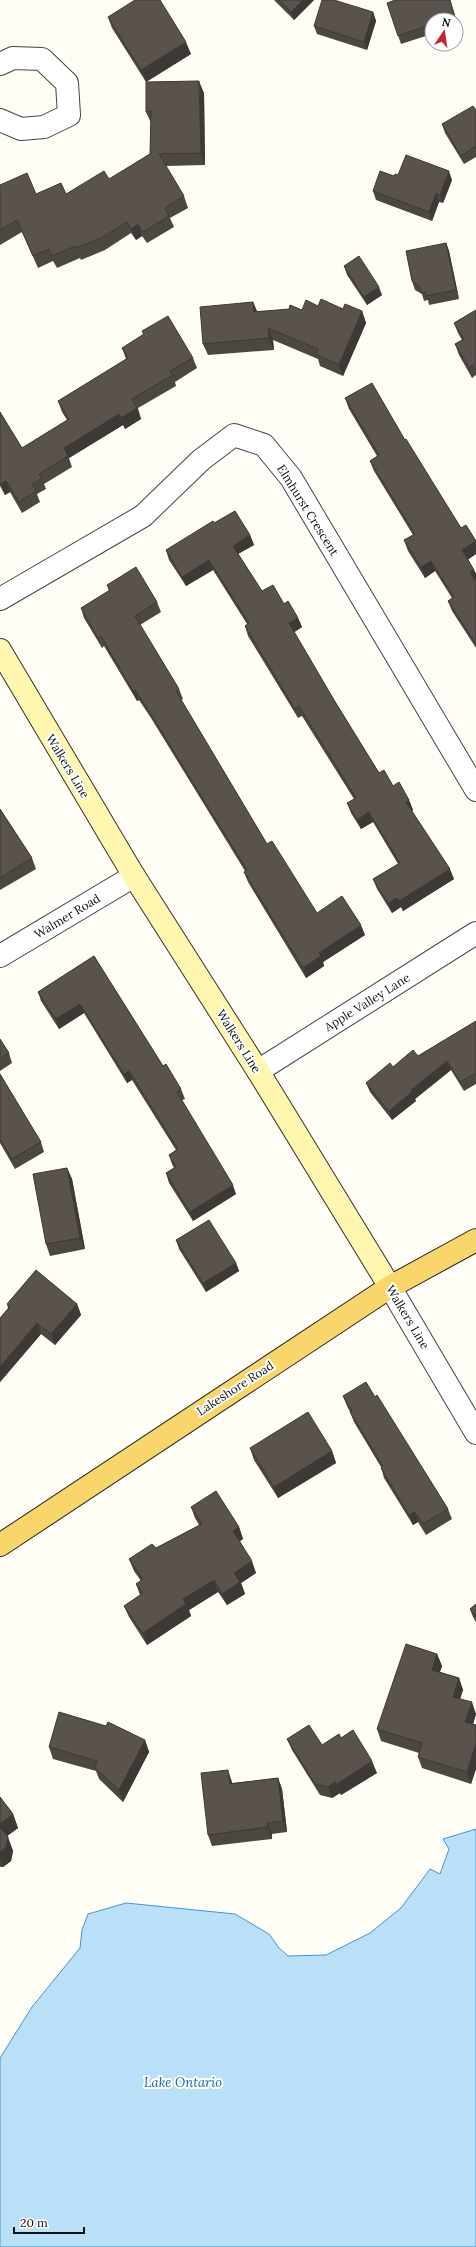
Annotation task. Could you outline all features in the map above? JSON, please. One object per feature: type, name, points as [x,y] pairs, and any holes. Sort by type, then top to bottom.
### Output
[{"type":"main road","name":"Walkers Line","points":[[0,650],[134,876],[258,1071],[390,1286]]},
{"type":"main road","name":"Lakeshore Road","points":[[0,1545],[390,1286],[476,1240]]},
{"type":"street","points":[[0,64],[13,58],[42,59],[67,82],[69,115],[44,127],[21,129],[0,120]]},
{"type":"street","name":"Elmhurst Crescent","points":[[0,599],[143,516],[201,460],[234,435],[264,445],[291,478],[476,790]]},
{"type":"street","name":"Walmer Road","points":[[0,956],[134,876]]},
{"type":"street","name":"Apple Valley Lane","points":[[258,1071],[476,933]]},
{"type":"street","name":"Walkers Line","points":[[390,1286],[476,1433]]},
{"type":"water","name":"Lake Ontario","points":[[476,1829],[476,2247],[0,2247],[0,2058],[32,2007],[80,1948],[82,1930],[88,1914],[126,1903],[235,1914],[269,1934],[279,1948],[288,1956],[326,1955],[370,1933],[401,1908],[430,1869],[440,1874],[449,1849],[443,1839]]},
{"type":"building","points":[[135,0],[160,0],[186,42],[141,70],[108,17]]},
{"type":"building","points":[[279,0],[303,0],[291,12]]},
{"type":"building","points":[[322,0],[334,0],[373,12],[364,42],[314,26]]},
{"type":"building","points":[[395,0],[450,0],[454,12],[424,12],[424,27],[398,36],[387,3]]},
{"type":"building","points":[[199,81],[201,153],[159,154],[184,196],[165,208],[169,216],[143,232],[138,224],[131,229],[127,222],[101,238],[76,248],[75,246],[52,256],[49,249],[33,256],[17,220],[0,230],[0,185],[27,173],[36,194],[61,183],[66,194],[104,171],[109,179],[150,154],[151,111],[146,112],[146,82]]},
{"type":"building","points":[[473,106],[476,110],[476,146],[461,156],[442,124]]},
{"type":"building","points":[[406,155],[449,171],[440,195],[436,193],[429,212],[373,191],[380,171],[394,176],[395,174],[398,175]]},
{"type":"building","points":[[446,243],[456,290],[426,296],[425,292],[421,293],[420,287],[412,281],[406,251]]},
{"type":"building","points":[[359,256],[379,287],[364,297],[344,266]]},
{"type":"building","points":[[321,299],[343,309],[345,304],[362,311],[339,365],[316,354],[318,349],[268,328],[269,338],[203,344],[200,307],[253,302],[254,312],[289,309],[290,305],[302,310],[306,300],[318,306]]},
{"type":"building","points":[[476,310],[476,370],[473,365],[469,367],[455,344],[464,339],[454,323]]},
{"type":"building","points":[[168,316],[193,358],[170,371],[173,375],[132,399],[137,408],[121,418],[119,414],[64,448],[68,456],[39,474],[42,478],[32,484],[36,491],[19,502],[6,481],[1,484],[0,482],[0,412],[22,448],[69,419],[58,401],[128,358],[122,348],[144,334],[142,331]]},
{"type":"building","points":[[372,383],[405,440],[406,439],[461,528],[466,525],[476,541],[462,550],[474,570],[470,572],[476,581],[476,644],[448,601],[454,597],[431,561],[421,567],[404,540],[415,534],[370,461],[379,455],[345,398]]},
{"type":"building","points":[[235,511],[250,535],[233,546],[262,591],[273,585],[284,604],[288,601],[298,618],[289,623],[334,700],[379,773],[384,770],[393,786],[399,782],[409,800],[406,802],[450,869],[399,901],[397,898],[388,903],[373,879],[400,863],[369,812],[357,820],[347,803],[356,798],[299,706],[295,709],[245,626],[249,623],[209,560],[182,577],[166,550],[213,521],[214,523]]},
{"type":"building","points":[[136,567],[157,602],[135,616],[179,689],[176,691],[267,844],[272,841],[317,913],[342,896],[361,925],[319,953],[321,956],[303,968],[244,872],[247,870],[147,708],[135,690],[133,691],[101,636],[98,638],[81,608],[110,590],[107,585]]},
{"type":"building","points":[[0,809],[32,858],[0,878]]},
{"type":"building","points":[[94,956],[163,1066],[166,1064],[181,1089],[177,1092],[233,1185],[190,1212],[166,1173],[176,1167],[169,1155],[178,1149],[129,1071],[124,1074],[80,1004],[56,1019],[38,992]]},
{"type":"building","points":[[476,1021],[476,1073],[460,1082],[447,1061],[411,1090],[412,1092],[389,1111],[366,1083],[390,1063],[393,1067],[413,1050],[418,1056]]},
{"type":"building","points":[[0,1039],[9,1053],[0,1058]]},
{"type":"building","points":[[0,1074],[41,1142],[12,1159],[0,1139]]},
{"type":"building","points":[[67,1168],[80,1238],[46,1244],[33,1174]]},
{"type":"building","points":[[209,1220],[236,1263],[203,1283],[176,1240]]},
{"type":"building","points":[[36,1270],[77,1304],[51,1334],[37,1323],[0,1367],[0,1318],[10,1307],[7,1304]]},
{"type":"building","points":[[366,1382],[375,1397],[377,1395],[448,1509],[423,1524],[415,1512],[409,1515],[381,1468],[383,1466],[350,1412],[352,1411],[343,1396]]},
{"type":"building","points":[[308,1412],[332,1451],[274,1487],[250,1448]]},
{"type":"building","points":[[216,1491],[239,1527],[233,1531],[252,1561],[234,1573],[240,1582],[222,1594],[214,1580],[183,1599],[186,1604],[143,1633],[124,1606],[143,1593],[136,1584],[143,1579],[129,1559],[152,1544],[156,1548],[202,1524],[191,1507]]},
{"type":"building","points":[[476,1604],[476,1617],[470,1609]]},
{"type":"building","points":[[406,1644],[437,1654],[432,1670],[459,1678],[453,1697],[472,1702],[465,1722],[476,1725],[476,1743],[467,1772],[418,1757],[422,1743],[377,1729]]},
{"type":"building","points":[[59,1712],[106,1726],[108,1722],[145,1740],[119,1790],[95,1768],[97,1761],[49,1747]]},
{"type":"building","points":[[309,1725],[322,1745],[339,1734],[341,1738],[353,1730],[372,1761],[337,1784],[335,1782],[328,1787],[315,1784],[287,1739]]},
{"type":"building","points":[[228,1770],[230,1784],[278,1778],[283,1821],[267,1823],[268,1827],[208,1835],[201,1773]]},
{"type":"building","points":[[0,1797],[13,1814],[0,1824]]},
{"type":"building","points":[[0,1827],[8,1837],[6,1847],[0,1852]]}]
